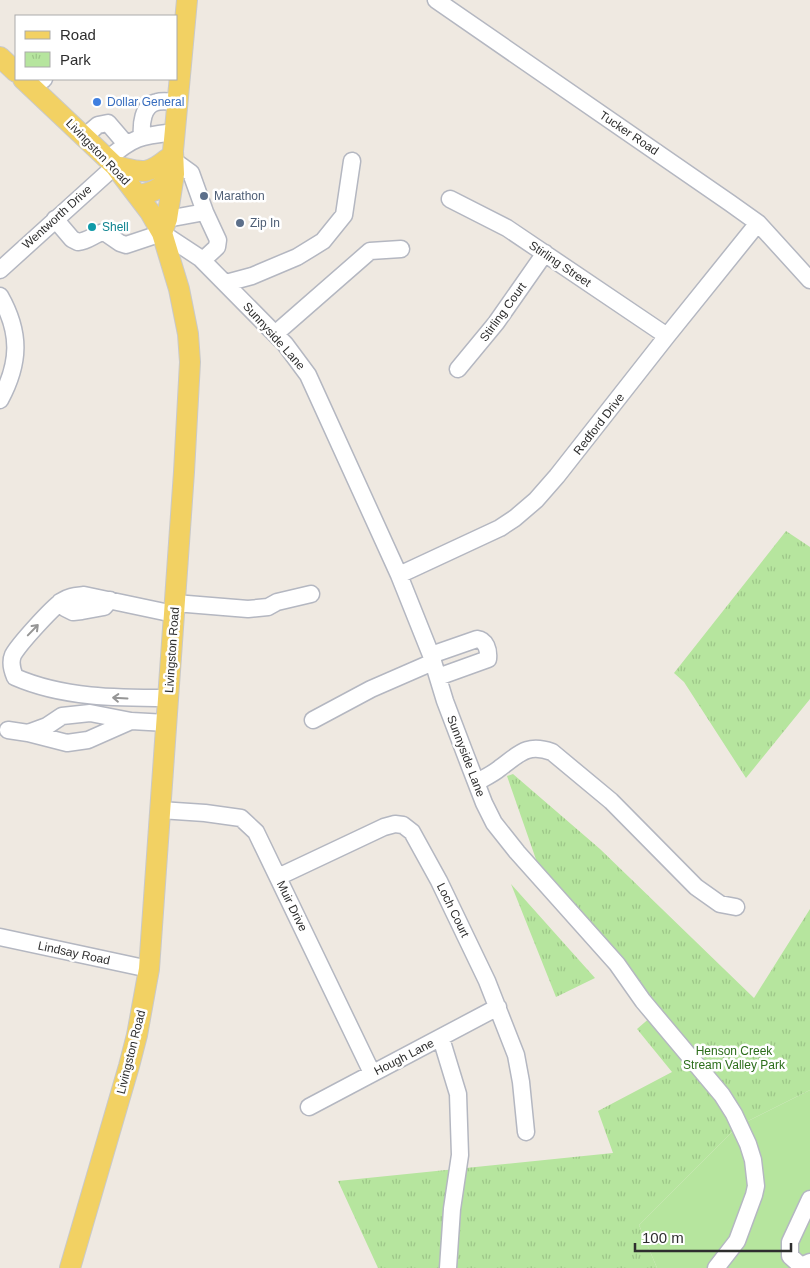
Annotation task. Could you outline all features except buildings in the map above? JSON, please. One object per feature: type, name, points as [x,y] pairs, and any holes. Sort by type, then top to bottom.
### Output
[{"type":"main road","points":[[178,65],[187,0]]},
{"type":"main road","points":[[0,58],[15,71]]},
{"type":"main road","points":[[164,226],[178,102],[176,80]]},
{"type":"main road","name":"Livingston Road","points":[[33,82],[112,162],[150,212],[164,226],[188,334],[190,362],[175,609],[149,969],[137,1035],[129,1066],[70,1268]]},
{"type":"main road","points":[[112,162],[143,172],[157,168],[173,157]]},
{"type":"main road","points":[[138,195],[151,193],[166,183],[173,157]]},
{"type":"street","name":"Tucker Road","points":[[436,0],[664,156],[758,223],[810,280]]},
{"type":"street","points":[[142,137],[141,124],[145,112],[151,105],[157,102],[178,102]]},
{"type":"street","points":[[85,136],[98,124],[108,123],[126,144]]},
{"type":"street","name":"Wentworth Drive","points":[[0,270],[112,162],[126,144],[142,137],[173,157]]},
{"type":"street","points":[[173,157],[192,173],[205,212],[218,240],[217,247],[203,260]]},
{"type":"street","points":[[226,283],[252,276],[297,257],[324,241],[344,214],[352,161]]},
{"type":"street","name":"Stirling Street","points":[[450,199],[500,224],[666,336]]},
{"type":"street","points":[[55,219],[72,239],[78,242],[87,241],[104,232],[126,245],[134,244],[164,226],[205,212]]},
{"type":"street","name":"Redford Drive","points":[[399,575],[500,528],[536,500],[563,469],[666,336],[758,223]]},
{"type":"street","name":"Sunnyside Lane","points":[[164,226],[203,260],[276,334],[294,354],[308,374],[399,575],[490,815],[505,838],[616,964],[643,1001],[722,1095],[734,1114],[748,1144],[756,1172],[754,1195],[736,1241],[716,1268]]},
{"type":"street","points":[[276,334],[370,251],[401,249]]},
{"type":"street","name":"Stirling Court","points":[[458,368],[496,322],[545,253]]},
{"type":"street","points":[[0,296],[15,332],[16,356],[13,369],[0,400]]},
{"type":"street","points":[[168,698],[119,698],[70,694],[31,684],[15,677],[11,669],[13,656],[23,641],[60,602],[65,608],[73,612],[104,607],[110,600],[175,609],[248,609],[268,607],[277,602],[311,594]]},
{"type":"street","points":[[313,720],[371,689],[434,665]]},
{"type":"street","points":[[28,733],[47,726],[62,716],[74,714],[90,713],[131,720],[166,723]]},
{"type":"street","points":[[8,730],[67,743],[88,740],[131,720]]},
{"type":"street","points":[[476,782],[499,770],[517,754],[526,750],[544,749],[552,752],[611,801],[696,886],[720,904],[736,907]]},
{"type":"street","name":"Muir Drive","points":[[160,810],[241,818],[256,832],[372,1073]]},
{"type":"street","name":"Loch Court","points":[[278,878],[384,827],[395,824],[403,825],[412,832],[439,881],[498,1007],[512,1043],[518,1065],[526,1132]]},
{"type":"street","name":"Lindsay Road","points":[[0,937],[149,969]]},
{"type":"street","name":"Hough Lane","points":[[309,1107],[498,1007]]},
{"type":"street","points":[[441,1038],[456,1088],[459,1120],[460,1155],[452,1209],[448,1268]]},
{"type":"street","points":[[804,1265],[790,1256],[789,1248],[810,1199]]},
{"type":"green space","points":[[786,531],[810,547],[810,699],[746,778],[684,682],[674,673]]},
{"type":"green space","name":"Henson Creek Stream Valley Park","points":[[513,774],[600,849],[754,998],[810,909],[810,1090],[738,1126],[639,1225],[657,1268],[378,1268],[338,1181],[613,1153],[598,1111],[672,1072],[637,1029],[652,1016],[547,891],[507,776]]},
{"type":"green space","points":[[511,884],[595,978],[556,997]]},
{"type":"green space","points":[[810,1090],[810,1268],[657,1268],[639,1225],[738,1126]]},
{"type":"place","name":"Dollar General","points":[[97,102]]},
{"type":"place","name":"Marathon","points":[[204,196]]},
{"type":"place","name":"Zip In","points":[[240,223]]},
{"type":"place","name":"Shell","points":[[92,227]]}]
